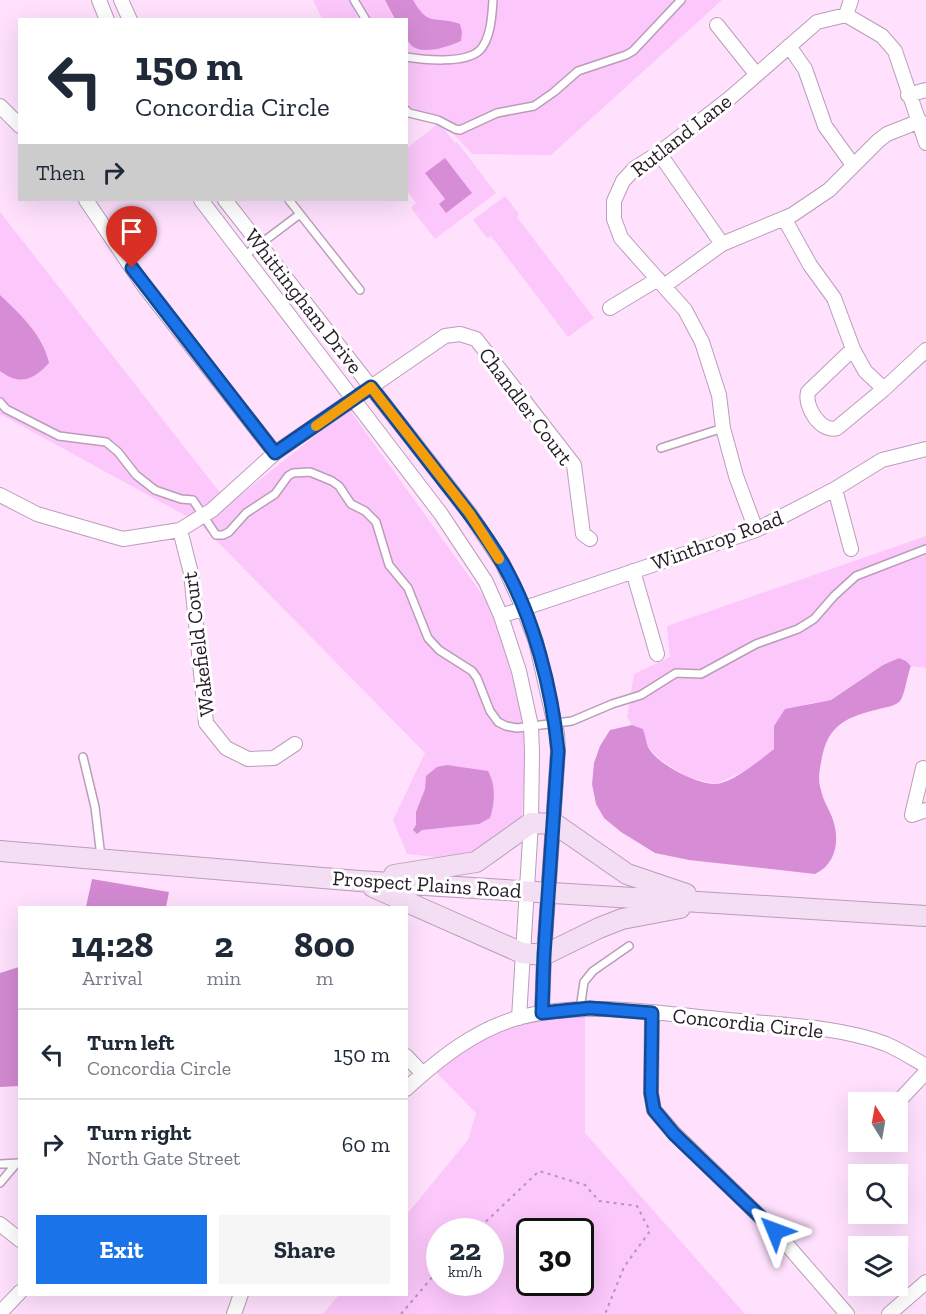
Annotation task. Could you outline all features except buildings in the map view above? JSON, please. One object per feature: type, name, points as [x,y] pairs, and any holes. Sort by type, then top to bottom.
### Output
[{"type":"street","points":[[99,0],[106,18]]},
{"type":"street","points":[[121,0],[129,18]]},
{"type":"street","points":[[851,0],[846,15],[882,36],[895,51],[926,143]]},
{"type":"street","name":"Rutland Lane","points":[[756,530],[736,476],[723,428],[718,395],[702,342],[685,310],[621,238],[614,219],[614,201],[623,181],[635,168],[660,153],[730,98],[817,22],[846,15]]},
{"type":"street","points":[[717,25],[756,74]]},
{"type":"street","points":[[789,46],[805,69],[825,126],[853,165]]},
{"type":"street","points":[[908,95],[926,90]]},
{"type":"street","points":[[0,106],[18,124]]},
{"type":"street","points":[[610,308],[661,283],[722,244],[784,218],[829,190],[868,149],[887,134],[920,121]]},
{"type":"street","points":[[660,153],[722,244]]},
{"type":"street","points":[[87,201],[144,286],[275,453]]},
{"type":"street","name":"Whittingham Drive","points":[[202,201],[441,514],[486,582],[501,616],[519,671],[531,726],[531,822],[519,1017]]},
{"type":"street","name":"Whittingham Drive","points":[[226,201],[470,514],[503,564],[524,608],[536,642],[554,722],[558,751],[542,1013]]},
{"type":"street","points":[[784,218],[810,265],[834,298],[853,349],[865,371],[884,389]]},
{"type":"street","name":"Chandler Court","points":[[180,530],[212,510],[275,453],[445,336],[460,334],[476,339],[574,465],[583,534],[590,539]]},
{"type":"street","points":[[853,349],[808,392],[806,398],[816,418],[825,428],[831,430],[837,428],[884,389],[926,350]]},
{"type":"street","name":"Winthrop Road","points":[[501,616],[756,530],[835,489],[882,460],[926,449]]},
{"type":"street","points":[[835,489],[851,549]]},
{"type":"street","points":[[1,499],[37,514],[123,539],[180,530]]},
{"type":"street","name":"Wakefield Court","points":[[180,530],[191,573],[206,723],[225,748],[248,759],[274,758],[295,744]]},
{"type":"street","points":[[633,571],[657,654]]},
{"type":"street","points":[[926,770],[923,768],[912,815],[926,810]]},
{"type":"street","points":[[359,881],[476,862],[531,822],[555,824],[627,874],[710,902]]},
{"type":"street","name":"Prospect Plains Road","points":[[0,850],[359,881],[926,916]]},
{"type":"street","points":[[359,881],[522,953],[544,955],[622,919],[710,902]]},
{"type":"street","name":"Concordia Circle","points":[[408,1087],[470,1038],[519,1017],[580,1009],[784,1025],[849,1034],[887,1045],[926,1066]]},
{"type":"street","points":[[652,1013],[651,1093],[654,1110],[674,1134],[775,1231],[847,1314]]},
{"type":"street","points":[[408,1058],[423,1074]]},
{"type":"street","points":[[907,1092],[926,1071]]},
{"type":"street","points":[[0,1224],[18,1238]]},
{"type":"street","points":[[889,1314],[926,1282]]},
{"type":"street","points":[[0,1313],[18,1294]]},
{"type":"street","points":[[234,1314],[240,1296]]},
{"type":"lane","points":[[354,0],[365,18]]},
{"type":"lane","points":[[408,57],[444,60],[460,58],[479,50],[485,41],[489,27],[492,0]]},
{"type":"lane","points":[[408,112],[438,120],[460,130],[497,113],[534,106],[554,93],[578,71],[633,51],[681,0]]},
{"type":"lane","points":[[290,201],[360,290]]},
{"type":"lane","points":[[244,256],[300,214]]},
{"type":"lane","points":[[0,402],[6,409],[59,436],[96,440],[112,445],[146,484],[173,497],[193,500],[216,535],[229,532],[254,507],[275,494],[288,476],[293,473],[310,472],[333,481],[351,504],[365,511],[376,522],[389,565],[408,588],[428,638],[440,650],[472,671],[490,711],[498,722],[517,728],[572,721],[612,704],[641,695],[676,673],[701,674],[756,644],[788,633],[814,619],[856,576],[926,549]]},
{"type":"lane","points":[[661,448],[723,428]]},
{"type":"lane","points":[[83,757],[95,807],[101,858]]},
{"type":"lane","points":[[580,1009],[585,981],[593,971],[629,946]]},
{"type":"lane","points":[[0,1164],[18,1164]]},
{"type":"lane","points":[[0,1182],[18,1164]]},
{"type":"path","points":[[491,1218],[539,1171],[585,1185],[599,1202],[637,1206],[650,1231],[624,1268],[605,1314]]},
{"type":"path","points":[[401,1314],[426,1285]]},
{"type":"shaded area","points":[[313,0],[349,0],[358,18],[322,18]]},
{"type":"shaded area","points":[[360,0],[722,0],[551,155],[472,154],[439,118],[410,110],[408,108],[408,18],[369,18]]},
{"type":"shaded area","points":[[385,0],[413,0],[428,18],[460,24],[461,41],[432,50],[417,49],[408,40],[408,18],[394,18]]},
{"type":"shaded area","points":[[439,123],[455,143],[457,142],[496,193],[435,239],[411,208],[416,203],[408,192],[408,147]]},
{"type":"shaded area","points":[[445,158],[472,193],[446,213],[439,204],[445,199],[425,173]]},
{"type":"shaded area","points":[[505,196],[519,214],[517,217],[594,318],[568,337],[491,236],[487,238],[473,220]]},
{"type":"shaded area","points":[[0,212],[229,504],[349,409],[494,611],[527,731],[521,831],[475,861],[407,854],[393,820],[425,753],[199,523],[0,414]]},
{"type":"shaded area","points":[[0,295],[30,326],[46,353],[49,363],[32,377],[20,380],[0,371]]},
{"type":"shaded area","points":[[926,536],[926,668],[911,666],[899,658],[883,665],[831,700],[806,704],[774,726],[774,749],[751,768],[716,784],[686,777],[660,759],[649,748],[643,729],[632,725],[627,717],[634,674],[670,657],[667,626]]},
{"type":"shaded area","points":[[899,658],[911,666],[900,701],[849,719],[834,730],[828,739],[819,783],[833,820],[836,844],[828,864],[815,874],[689,860],[655,853],[621,832],[604,818],[596,804],[592,784],[594,763],[600,746],[610,730],[632,725],[643,729],[648,747],[668,766],[698,781],[722,783],[746,770],[774,749],[774,726],[785,709],[831,700],[883,665]]},
{"type":"shaded area","points":[[447,765],[488,771],[494,794],[490,818],[479,824],[422,830],[417,834],[413,830],[416,825],[416,812],[425,789],[426,776],[437,767]]},
{"type":"shaded area","points":[[92,879],[169,892],[166,906],[86,906]]},
{"type":"shaded area","points":[[18,967],[18,1086],[0,1087],[0,973]]},
{"type":"shaded area","points":[[585,1011],[585,1133],[745,1314],[323,1314],[338,1296],[408,1296],[408,1213],[468,1140],[476,1113],[431,1067],[499,1026]]},
{"type":"slow traffic","points":[[316,426],[371,387],[470,514],[499,559]]},
{"type":"route","points":[[132,268],[275,453],[371,387],[470,514],[503,564],[524,608],[536,642],[557,734],[555,824],[544,955],[542,1013],[590,1008],[652,1013],[651,1093],[654,1110],[674,1134],[775,1231]]}]
